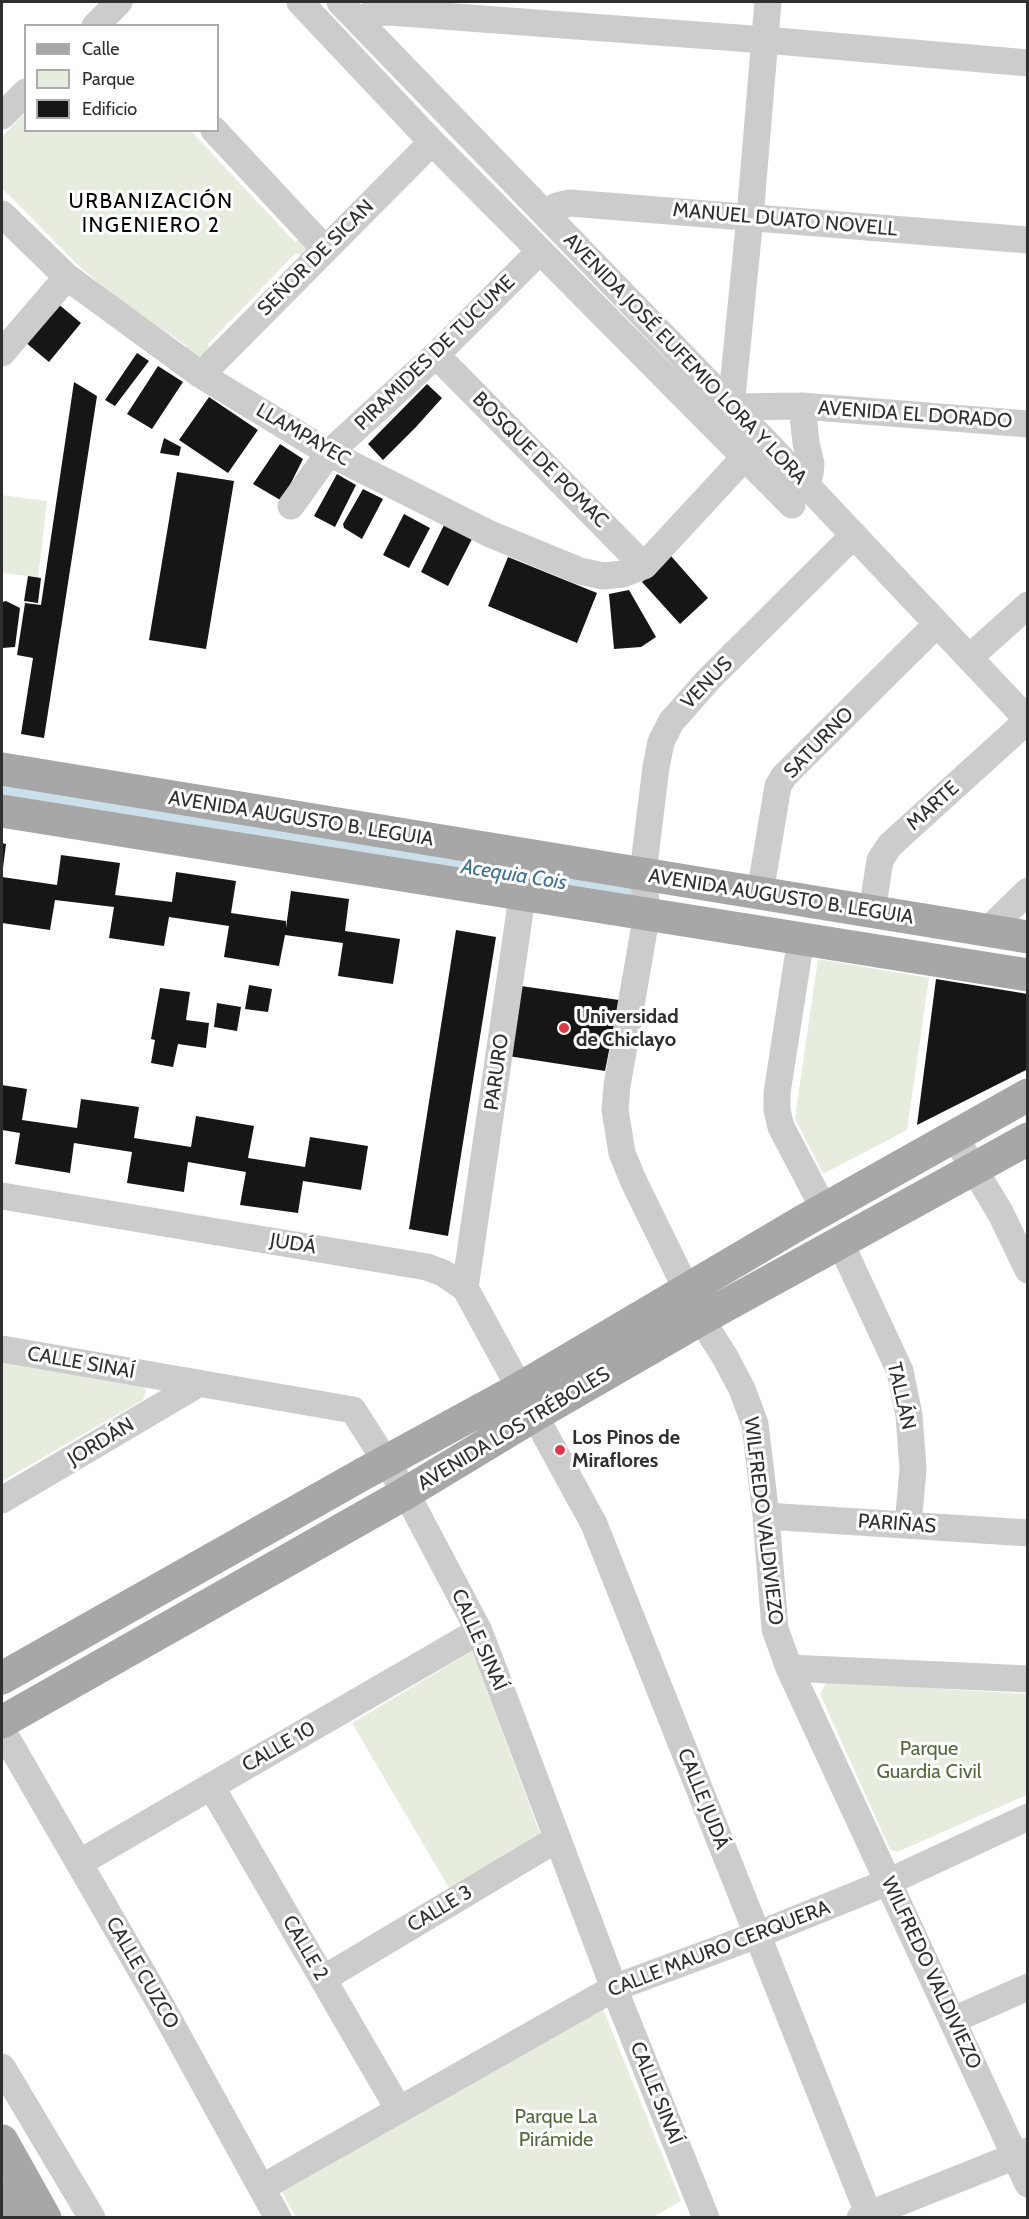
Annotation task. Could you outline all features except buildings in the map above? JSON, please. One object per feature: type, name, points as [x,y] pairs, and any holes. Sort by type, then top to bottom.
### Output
[{"type":"main road","name":"AVENIDA AUGUSTO B. LEGUIA","points":[[2,769],[1028,938]]},
{"type":"main road","name":"AVENIDA AUGUSTO B. LEGUIA","points":[[2,811],[522,892],[1028,975]]},
{"type":"main road","name":"AVENIDA LOS TRÉBOLES","points":[[2,1722],[406,1493],[527,1402],[687,1289],[1028,1095]]},
{"type":"main road","name":"AVENIDA LOS TRÉBOLES","points":[[2,1678],[385,1462],[527,1402],[701,1319],[1028,1139]]},
{"type":"main road","points":[[2,2141],[45,2217]]},
{"type":"main road","points":[[2,2194],[17,2217]]},
{"type":"street","points":[[300,2],[432,142],[744,458],[798,494]]},
{"type":"street","name":"AVENIDA JOSÉ EUFEMIO LORA Y LORA","points":[[340,2],[731,407],[798,494],[854,535],[1028,720]]},
{"type":"street","points":[[731,407],[768,2]]},
{"type":"street","points":[[359,21],[373,13],[389,12],[765,40],[1028,63]]},
{"type":"street","points":[[2,116],[24,94]]},
{"type":"street","points":[[215,132],[325,249]]},
{"type":"street","name":"SEÑOR DE SICAN","points":[[201,375],[432,142]]},
{"type":"street","name":"MANUEL DUATO NOVELL","points":[[545,213],[570,203],[1028,240]]},
{"type":"street","name":"LLAMPAYEC","points":[[2,214],[67,277],[201,375],[330,453],[490,534],[580,571],[603,576],[623,574],[644,566]]},
{"type":"street","name":"PIRAMIDES DE TUCUME","points":[[291,506],[330,453],[436,355],[540,251]]},
{"type":"street","points":[[2,353],[67,277]]},
{"type":"street","name":"BOSQUE DE POMAC","points":[[436,355],[644,566]]},
{"type":"street","name":"AVENIDA EL DORADO","points":[[731,407],[802,406],[1028,424]]},
{"type":"street","name":"AVENIDA EL DORADO","points":[[798,494],[810,474],[811,464],[802,406]]},
{"type":"street","points":[[644,566],[744,458]]},
{"type":"street","name":"VENUS","points":[[643,874],[656,766],[662,742],[671,722],[709,679],[854,535]]},
{"type":"street","points":[[970,657],[1028,605]]},
{"type":"street","name":"SATURNO","points":[[760,893],[778,786],[784,776],[937,624]]},
{"type":"street","name":"MARTE","points":[[872,912],[880,860],[890,845],[1028,720]]},
{"type":"street","name":"PARURO","points":[[465,1288],[528,857]]},
{"type":"street","name":"WILFREDO VALDIVIEZO","points":[[643,874],[647,912],[617,1086],[615,1110],[622,1153],[701,1319],[734,1373],[755,1424],[766,1516],[775,1629],[789,1668],[952,2020],[1021,2153],[1028,2184]]},
{"type":"street","points":[[987,931],[1028,891]]},
{"type":"street","points":[[801,938],[777,1093],[777,1110],[781,1127],[824,1209]]},
{"type":"street","points":[[954,1137],[1001,1214],[1028,1270]]},
{"type":"street","name":"JUDÁ","points":[[2,1196],[427,1267],[443,1273],[465,1288],[527,1402]]},
{"type":"street","name":"TALLÁN","points":[[840,1242],[900,1371],[909,1415],[913,1469],[908,1525]]},
{"type":"street","name":"CALLE SINAÍ","points":[[2,1349],[353,1410],[406,1493],[479,1631],[699,2214]]},
{"type":"street","name":"JORDÁN","points":[[2,1500],[200,1383]]},
{"type":"street","name":"CALLE JUDÁ","points":[[527,1402],[594,1524],[866,2216]]},
{"type":"street","name":"PARIÑAS","points":[[766,1516],[1028,1533]]},
{"type":"street","name":"CALLE 10","points":[[79,1863],[479,1631]]},
{"type":"street","points":[[789,1668],[1028,1679]]},
{"type":"street","name":"CALLE CUZCO","points":[[2,1730],[278,2217]]},
{"type":"street","name":"CALLE 2","points":[[211,1786],[399,2110]]},
{"type":"street","name":"CALLE MAURO CERQUERA","points":[[262,2187],[614,1988],[757,1935],[888,1882],[1028,1817]]},
{"type":"street","name":"CALLE 3","points":[[323,1979],[556,1839]]},
{"type":"street","points":[[952,2020],[1028,1987]]},
{"type":"street","points":[[2,2067],[92,2217]]},
{"type":"street","points":[[866,2216],[1021,2153]]},
{"type":"green space","points":[[24,114],[24,132],[192,132],[295,242],[301,238],[308,247],[303,257],[296,253],[208,344],[210,350],[194,357],[185,347],[187,346],[116,298],[77,264],[2,188],[2,137]]},
{"type":"green space","points":[[2,495],[47,501],[38,577],[2,573]]},
{"type":"green space","points":[[818,959],[929,978],[907,1130],[823,1174],[795,1118]]},
{"type":"green space","points":[[2,1360],[141,1384],[146,1391],[143,1400],[2,1481]]},
{"type":"green space","points":[[472,1651],[541,1836],[449,1888],[352,1723]]},
{"type":"green space","name":"Parque Guardia Civil","points":[[826,1682],[1027,1694],[1027,1795],[897,1852],[890,1849],[820,1694]]},
{"type":"green space","name":"Parque La Pirámide","points":[[601,2004],[681,2201],[651,2218],[296,2218],[279,2187]]},
{"type":"waterway","name":"Acequia Cois","points":[[2,792],[643,897]]},
{"type":"place","name":"Universidad de Chiclayo","points":[[564,1028]]},
{"type":"place","name":"Los Pinos de Miraflores","points":[[560,1450]]},
{"type":"district","name":"URBANIZACIÓN INGENIERO 2","points":[[151,214]]}]
